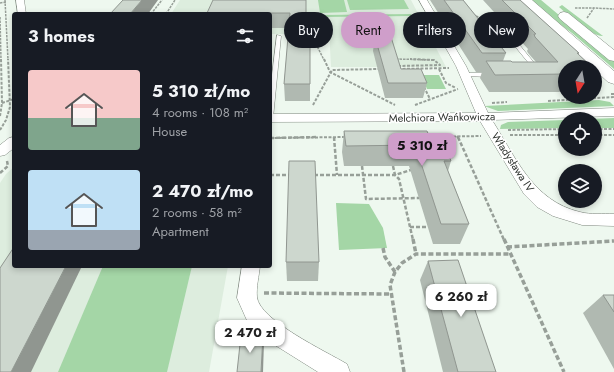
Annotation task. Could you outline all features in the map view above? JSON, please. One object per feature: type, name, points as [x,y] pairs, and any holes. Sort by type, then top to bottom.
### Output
[{"type":"street","points":[[20,0],[22,12]]},
{"type":"street","name":"Władysława IV","points":[[423,0],[461,65],[484,117],[529,190],[543,202],[559,212],[582,219],[614,220]]},
{"type":"street","points":[[525,0],[614,79]]},
{"type":"street","points":[[556,9],[614,57]]},
{"type":"street","name":"Melchiora Wańkowicza","points":[[272,118],[484,117],[614,112]]},
{"type":"street","points":[[3,155],[12,144]]},
{"type":"street","points":[[251,268],[247,298],[256,318],[269,330],[339,372]]},
{"type":"lane","points":[[272,100],[279,36]]},
{"type":"lane","points":[[519,48],[541,75],[534,75]]},
{"type":"lane","points":[[466,76],[498,75]]},
{"type":"path","points":[[0,130],[6,120],[10,107],[5,0]]},
{"type":"path","points":[[153,12],[162,0]]},
{"type":"path","points":[[167,12],[175,0]]},
{"type":"path","points":[[574,8],[614,9]]},
{"type":"path","points":[[585,20],[594,8]]},
{"type":"path","points":[[0,18],[2,103],[0,116]]},
{"type":"path","points":[[318,48],[330,72],[395,105]]},
{"type":"path","points":[[394,63],[392,59],[434,60],[438,61],[440,65],[396,66]]},
{"type":"path","points":[[396,69],[457,68],[461,65]]},
{"type":"path","points":[[415,105],[458,89],[446,83],[438,68]]},
{"type":"path","points":[[313,105],[332,70],[382,69]]},
{"type":"path","points":[[422,84],[430,99]]},
{"type":"path","points":[[543,101],[614,98],[611,94],[614,94]]},
{"type":"path","points":[[2,103],[10,100]]},
{"type":"path","points":[[478,104],[514,102]]},
{"type":"path","points":[[602,129],[614,130]]},
{"type":"path","points":[[426,136],[558,135]]},
{"type":"path","points":[[602,135],[614,135]]},
{"type":"path","points":[[456,136],[564,372]]},
{"type":"path","points":[[334,137],[337,175]]},
{"type":"path","points":[[272,138],[349,137]]},
{"type":"path","points":[[0,172],[8,166],[3,155]]},
{"type":"path","points":[[362,166],[366,199],[419,198]]},
{"type":"path","points":[[393,166],[395,175],[399,179],[416,254]]},
{"type":"path","points":[[307,175],[395,175],[408,170],[417,169]]},
{"type":"path","points":[[272,175],[292,175]]},
{"type":"path","points":[[410,227],[428,227]]},
{"type":"path","points":[[507,247],[614,241]]},
{"type":"path","points":[[383,248],[385,257],[390,267],[395,272]]},
{"type":"path","points":[[404,372],[390,285],[395,272],[402,263],[416,254],[510,254]]},
{"type":"path","points":[[248,293],[391,294]]},
{"type":"shaded area","points":[[180,0],[411,0],[417,12],[403,12],[403,48],[436,48],[446,67],[331,67],[330,48],[333,48],[333,12],[284,12],[284,34],[272,34],[272,12],[172,12]]},
{"type":"shaded area","points":[[12,169],[12,268],[228,268],[209,372],[0,372],[0,183],[6,174]]},
{"type":"green space","points":[[318,0],[344,0],[347,12],[333,13],[320,12]]},
{"type":"green space","points":[[347,0],[404,0],[409,9],[350,10]]},
{"type":"green space","points":[[530,0],[541,0],[614,61],[614,69],[572,33],[548,16]]},
{"type":"green space","points":[[562,5],[603,36],[593,33],[580,25],[559,7]]},
{"type":"green space","points":[[395,14],[403,14],[403,16],[395,16]]},
{"type":"green space","points":[[333,15],[341,15],[341,17],[333,17]]},
{"type":"green space","points":[[421,75],[439,75],[446,89],[427,89]]},
{"type":"green space","points":[[602,101],[610,102],[614,106],[498,111],[484,106],[558,102],[558,104],[602,104]]},
{"type":"green space","points":[[602,118],[614,118],[614,128],[602,128]]},
{"type":"green space","points":[[558,120],[558,128],[500,129],[501,125],[508,122]]},
{"type":"green space","points":[[336,203],[369,204],[383,228],[387,248],[339,250]]},
{"type":"green space","points":[[102,268],[192,268],[167,372],[58,372]]},
{"type":"building","points":[[123,0],[142,0],[132,12],[112,12]]},
{"type":"building","points":[[213,0],[306,0],[306,12],[207,12]]},
{"type":"building","points":[[444,0],[463,0],[474,14],[474,42],[466,31],[466,12],[453,12]]},
{"type":"building","points":[[502,0],[520,0],[579,53],[577,53],[584,60],[558,60],[558,62],[535,37],[534,34],[536,34],[529,27],[529,12],[514,12]]},
{"type":"building","points":[[287,48],[310,48],[310,84],[284,84]]},
{"type":"building","points":[[378,48],[394,48],[401,69],[421,69],[427,83],[388,83]]},
{"type":"building","points":[[478,48],[502,48],[506,53],[482,53]]},
{"type":"building","points":[[486,61],[558,62],[558,74],[495,75]]},
{"type":"building","points":[[344,131],[427,131],[431,141],[443,141],[451,161],[444,161],[469,224],[441,224],[415,145],[346,146]]},
{"type":"building","points":[[289,161],[315,161],[319,262],[286,262]]},
{"type":"building","points":[[12,250],[12,268],[65,268],[11,372],[0,372],[0,268]]},
{"type":"building","points":[[458,260],[496,372],[458,372],[428,261]]},
{"type":"building","points":[[603,295],[614,295],[614,312]]},
{"type":"building","points":[[241,335],[263,335],[261,372],[237,372]]}]
